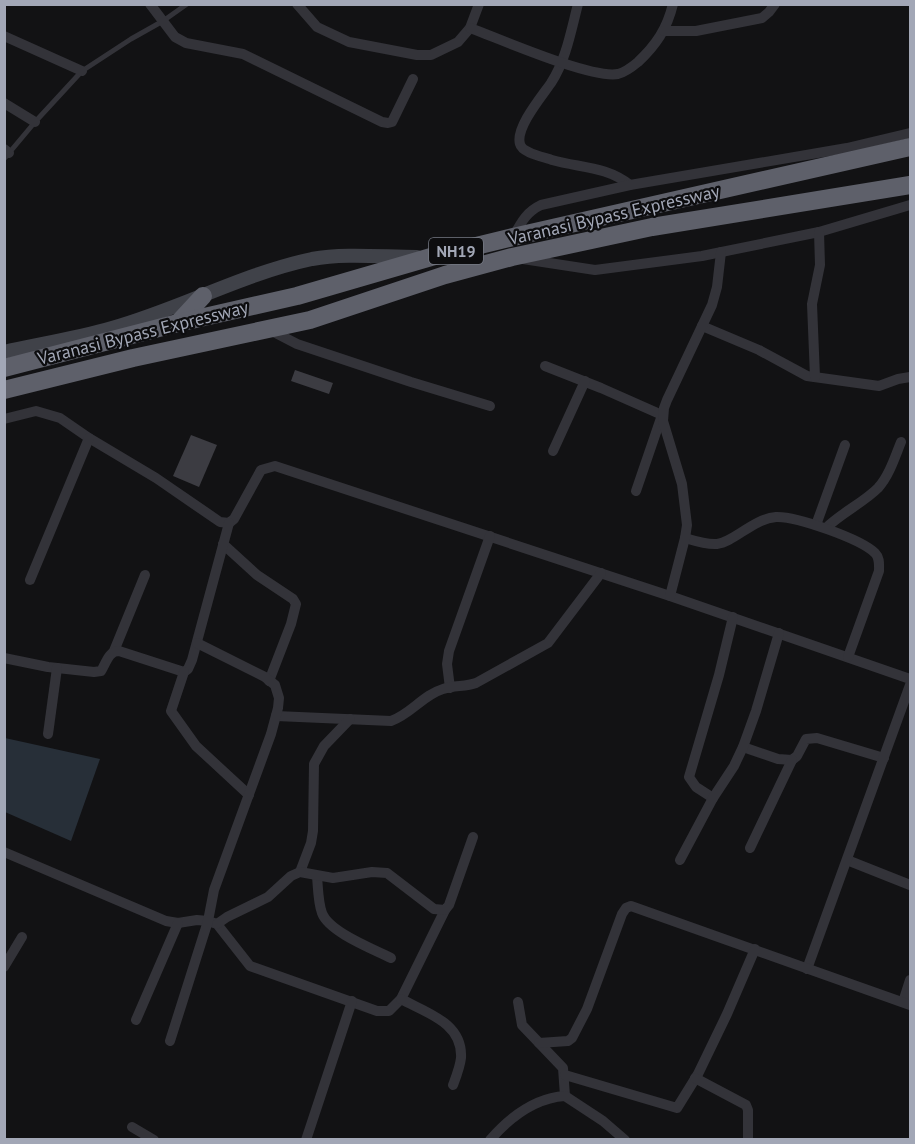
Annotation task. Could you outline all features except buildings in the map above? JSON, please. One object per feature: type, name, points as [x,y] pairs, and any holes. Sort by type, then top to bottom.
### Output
[{"type":"highway","name":"Varanasi Bypass Expressway","points":[[4,368],[178,323],[297,296],[431,257],[910,147]]},
{"type":"highway","name":"Varanasi Bypass Expressway","points":[[4,390],[310,320],[445,275],[512,257],[652,227],[910,185]]},
{"type":"highway","points":[[178,323],[203,296]]},
{"type":"street","points":[[150,4],[175,37],[186,43],[243,54],[388,123],[392,122],[413,79]]},
{"type":"street","points":[[297,4],[317,27],[335,37],[359,45],[432,56],[458,42],[470,28],[479,4]]},
{"type":"street","points":[[578,4],[562,62],[551,82],[531,109],[519,143],[522,148],[541,157],[564,164],[607,171],[630,185]]},
{"type":"street","points":[[470,28],[562,62],[605,74],[618,74],[626,71],[650,51],[664,31],[673,4]]},
{"type":"street","points":[[664,31],[696,31],[762,18],[775,4]]},
{"type":"street","points":[[4,36],[82,71]]},
{"type":"street","points":[[4,103],[35,122]]},
{"type":"street","points":[[513,237],[524,217],[532,209],[541,205],[630,185],[847,148],[910,133]]},
{"type":"street","points":[[512,257],[595,270],[721,252],[819,232],[909,207]]},
{"type":"street","points":[[815,377],[812,304],[820,265],[819,232]]},
{"type":"street","points":[[636,491],[667,400],[711,305],[717,287],[721,252]]},
{"type":"street","points":[[4,352],[113,328],[203,296],[241,279],[312,259],[431,257]]},
{"type":"street","points":[[702,326],[759,350],[792,369],[815,377],[879,387],[910,377]]},
{"type":"street","points":[[267,328],[297,344],[490,406]]},
{"type":"street","points":[[545,366],[662,415]]},
{"type":"street","points":[[553,451],[585,381]]},
{"type":"street","points":[[4,419],[36,411],[60,418],[156,478],[220,522],[229,523]]},
{"type":"street","points":[[662,415],[682,484],[687,525],[670,596]]},
{"type":"street","points":[[30,580],[89,438]]},
{"type":"street","points":[[821,526],[877,488],[887,473],[901,442]]},
{"type":"street","points":[[821,526],[845,445]]},
{"type":"street","points":[[249,795],[196,746],[171,711],[197,643],[229,523],[234,519],[261,470],[276,466],[733,617],[910,679]]},
{"type":"street","points":[[685,538],[704,543],[721,543],[759,522],[777,517],[821,526],[875,553],[879,561],[879,570],[848,657]]},
{"type":"street","points":[[450,688],[447,664],[449,651],[490,536]]},
{"type":"street","points":[[223,544],[257,575],[293,599],[296,604],[291,624],[269,681]]},
{"type":"street","points":[[276,716],[391,721],[402,717],[431,695],[450,688],[476,683],[548,643],[601,573]]},
{"type":"street","points":[[4,658],[57,668],[100,671],[114,651],[145,575]]},
{"type":"street","points":[[713,798],[696,787],[689,777],[719,675],[733,617]]},
{"type":"street","points":[[680,860],[743,747],[779,633]]},
{"type":"street","points":[[170,1041],[212,923],[214,890],[276,716],[279,698],[269,681],[197,643]]},
{"type":"street","points":[[114,651],[184,672]]},
{"type":"street","points":[[48,734],[57,668]]},
{"type":"street","points":[[807,969],[910,685]]},
{"type":"street","points":[[300,872],[313,831],[314,764],[324,746],[350,719]]},
{"type":"street","points":[[750,848],[792,760],[797,756],[806,739],[812,737],[884,758]]},
{"type":"street","points":[[743,747],[777,759],[792,760]]},
{"type":"street","points":[[212,923],[250,966],[352,1001],[389,1011],[401,999],[449,905],[473,837]]},
{"type":"street","points":[[4,852],[166,921],[178,923],[197,920],[212,923],[227,917],[268,897],[291,876],[300,872],[333,878],[372,872],[387,873],[434,909],[445,910]]},
{"type":"street","points":[[847,860],[910,885]]},
{"type":"street","points":[[317,876],[320,907],[326,920],[338,931],[391,958]]},
{"type":"street","points":[[539,1043],[568,1041],[578,1028],[626,908],[631,906],[907,1004],[910,980]]},
{"type":"street","points":[[136,1020],[178,923]]},
{"type":"street","points":[[4,968],[22,937]]},
{"type":"street","points":[[565,1075],[677,1108],[696,1078],[728,1014],[755,949]]},
{"type":"street","points":[[401,999],[452,1028],[460,1044],[461,1057],[453,1085]]},
{"type":"street","points":[[306,1140],[352,1001]]},
{"type":"street","points":[[518,1002],[522,1025],[563,1068],[565,1096]]},
{"type":"street","points":[[696,1078],[746,1105],[748,1140]]},
{"type":"street","points":[[490,1140],[515,1114],[547,1099],[565,1096],[603,1121],[625,1140]]},
{"type":"street","points":[[132,1127],[154,1140]]},
{"type":"lane","points":[[6,154],[82,71],[187,4]]},
{"type":"shaded area","points":[[5,738],[100,759],[71,841],[5,812]]}]
